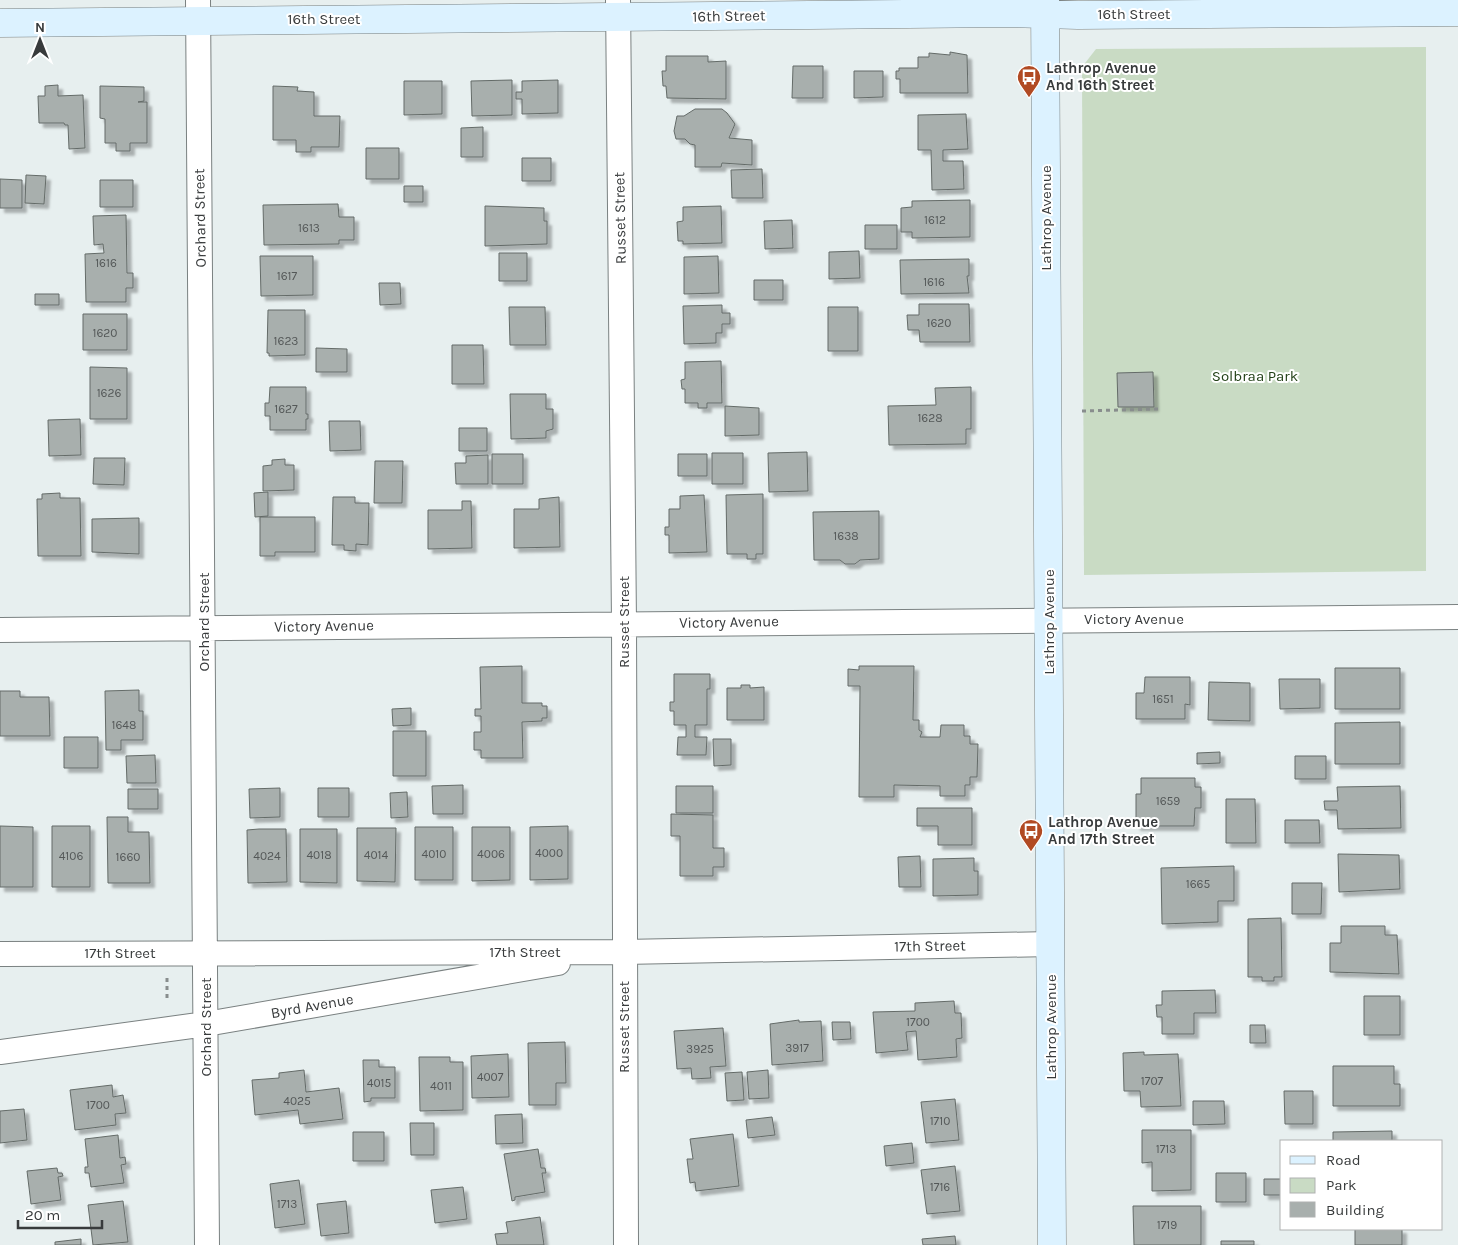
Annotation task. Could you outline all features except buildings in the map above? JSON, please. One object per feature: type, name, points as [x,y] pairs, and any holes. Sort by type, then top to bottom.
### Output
[{"type":"street","name":"16th Street","points":[[0,23],[198,10],[618,8],[1005,13],[1045,7],[1458,12]]},
{"type":"street","name":"Lathrop Avenue","points":[[1045,7],[1052,1245]]},
{"type":"street","name":"Russet Street","points":[[618,8],[624,624],[626,1245]]},
{"type":"street","name":"Orchard Street","points":[[198,10],[207,1245]]},
{"type":"street","name":"Victory Avenue","points":[[0,630],[1049,619],[1458,617]]},
{"type":"street","name":"17th Street","points":[[0,954],[624,952],[1051,944]]},
{"type":"street","name":"Byrd Avenue","points":[[0,1052],[206,1024],[624,952]]},
{"type":"path","points":[[1082,411],[1158,409]]},
{"type":"green space","name":"Solbraa Park","points":[[1426,47],[1426,571],[1084,575],[1082,67],[1096,49]]},
{"type":"place","name":"Lathrop Avenue And 16th Street","points":[[1029,98]]},
{"type":"place","name":"Lathrop Avenue And 17th Street","points":[[1031,852]]}]
